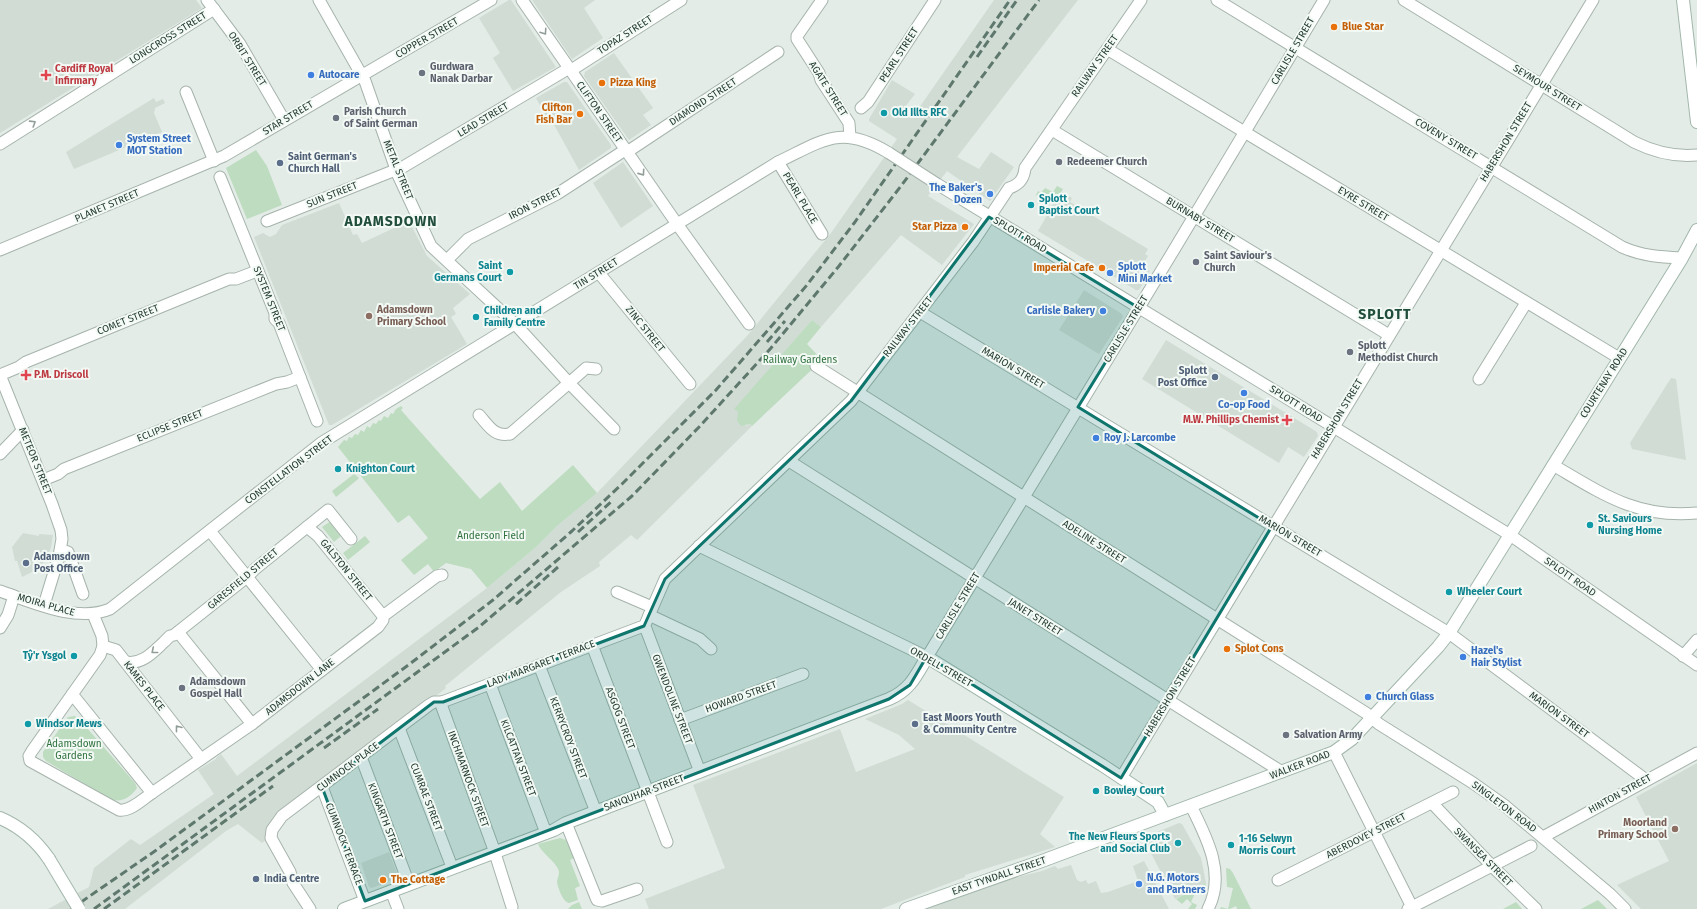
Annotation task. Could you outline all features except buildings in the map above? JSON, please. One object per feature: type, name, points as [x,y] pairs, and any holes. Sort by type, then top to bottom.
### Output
[{"type":"street","name":"ORBIT STREET","points":[[207,0],[240,44],[284,120]]},
{"type":"street","name":"METAL STREET","points":[[319,0],[365,80],[397,170],[429,243],[516,325],[569,383],[614,429]]},
{"type":"street","name":"COPPER STREET","points":[[362,75],[491,0]]},
{"type":"street","name":"CLIFTON STREET","points":[[522,0],[569,70],[749,324]]},
{"type":"street","name":"TOPAZ STREET","points":[[569,70],[573,69],[681,0]]},
{"type":"street","name":"AGATE STREET","points":[[822,0],[798,36],[798,42],[849,123],[850,137]]},
{"type":"street","name":"PEARL STREET","points":[[861,108],[868,102],[935,0]]},
{"type":"street","name":"RAILWAY STREET","points":[[644,627],[665,579],[789,461],[857,393],[920,312],[1009,188],[1016,186],[1024,175],[1025,168],[1141,0]]},
{"type":"street","name":"COVENY STREET","points":[[1217,0],[1622,247],[1638,254],[1656,257],[1682,258]]},
{"type":"street","name":"CARLISLE STREET","points":[[927,657],[1324,0]]},
{"type":"street","name":"SEYMOUR STREET","points":[[1404,0],[1644,147],[1674,155],[1697,155]]},
{"type":"street","name":"HABERSHON STREET","points":[[1120,778],[1592,0]]},
{"type":"street","points":[[1683,0],[1697,122]]},
{"type":"street","name":"LONGCROSS STREET","points":[[0,144],[214,10]]},
{"type":"street","name":"EYRE STREET","points":[[1107,49],[1619,358]]},
{"type":"street","name":"DIAMOND STREET","points":[[626,151],[630,150],[778,52]]},
{"type":"street","name":"LEAD STREET","points":[[397,170],[566,70],[569,70]]},
{"type":"street","name":"STAR STREET","points":[[214,161],[362,75]]},
{"type":"street","points":[[186,92],[214,161]]},
{"type":"street","name":"BURNABY STREET","points":[[1052,130],[1389,335]]},
{"type":"street","name":"SPLOTT ROAD","points":[[850,137],[866,141],[889,153],[989,217],[1334,426],[1510,535],[1697,665]]},
{"type":"street","name":"TIN STREET","points":[[516,325],[778,162],[824,141],[834,138],[850,137]]},
{"type":"street","name":"IRON STREET","points":[[447,260],[472,236],[574,184],[622,152],[626,151]]},
{"type":"street","name":"PLANET STREET","points":[[0,250],[214,161]]},
{"type":"street","name":"PEARL PLACE","points":[[778,162],[822,234]]},
{"type":"street","name":"SUN STREET","points":[[267,221],[397,170]]},
{"type":"street","name":"SYSTEM STREET","points":[[220,177],[275,313],[275,319],[279,323],[317,420]]},
{"type":"street","name":"COURTENAY ROAD","points":[[1510,535],[1682,258],[1697,230]]},
{"type":"street","name":"COMET STREET","points":[[0,375],[19,367],[26,362],[229,279],[236,279],[258,271]]},
{"type":"street","name":"ZINC STREET","points":[[599,273],[690,384]]},
{"type":"street","points":[[1479,379],[1526,303]]},
{"type":"street","name":"MARION STREET","points":[[920,312],[1449,634],[1646,780]]},
{"type":"street","name":"CONSTELLATION STREET","points":[[93,614],[105,612],[117,605],[321,443],[516,325]]},
{"type":"street","name":"ADELINE STREET","points":[[816,366],[1372,718]]},
{"type":"street","points":[[479,415],[496,434],[504,436],[510,434],[586,368],[596,369]]},
{"type":"street","name":"METEOR STREET","points":[[0,375],[59,523],[62,539],[61,550],[44,605]]},
{"type":"street","name":"ECLIPSE STREET","points":[[43,480],[58,474],[64,469],[100,454],[276,384],[300,377]]},
{"type":"street","points":[[0,454],[23,430]]},
{"type":"street","name":"JANET STREET","points":[[789,461],[1282,772]]},
{"type":"street","points":[[1553,465],[1592,489],[1624,504],[1655,512],[1683,514],[1697,513]]},
{"type":"street","name":"GARESFIELD STREET","points":[[126,662],[132,663],[144,659],[170,636],[178,632],[247,577],[328,510],[351,539]]},
{"type":"street","name":"GALSTON STREET","points":[[306,527],[318,536],[383,616]]},
{"type":"street","points":[[210,531],[322,670]]},
{"type":"street","name":"WALKER ROAD","points":[[1092,842],[1334,752],[1352,739],[1449,634],[1510,535]]},
{"type":"street","name":"ORDELL STREET","points":[[699,546],[927,657],[1158,802],[1165,815]]},
{"type":"street","points":[[61,550],[68,552],[83,594]]},
{"type":"street","name":"ADAMSDOWN LANE","points":[[72,694],[32,751],[29,756],[30,761],[122,811],[152,793],[252,724],[378,627],[383,620],[383,616],[437,576],[442,575]]},
{"type":"street","name":"MOIRA PLACE","points":[[0,591],[71,613],[93,614]]},
{"type":"street","points":[[617,592],[700,639],[711,649]]},
{"type":"street","points":[[0,628],[8,615],[14,596]]},
{"type":"street","points":[[93,614],[100,628],[103,646],[97,661],[72,694],[152,793]]},
{"type":"street","name":"LADY MARGARET TERRACE","points":[[428,705],[434,702],[442,705],[490,684],[644,627]]},
{"type":"street","name":"GWENDOLINE STREET","points":[[644,627],[700,772]]},
{"type":"street","points":[[178,632],[252,724]]},
{"type":"street","points":[[1683,656],[1697,640]]},
{"type":"street","name":"ASGOG STREET","points":[[592,645],[667,842]]},
{"type":"street","name":"KAMES PLACE","points":[[103,646],[116,650],[201,759]]},
{"type":"street","name":"SANQUHAR STREET","points":[[344,909],[452,867],[546,833],[566,823],[897,696],[910,685],[927,657]]},
{"type":"street","name":"KERRYCROY STREET","points":[[540,665],[596,812]]},
{"type":"street","name":"HOWARD STREET","points":[[680,720],[803,674]]},
{"type":"street","name":"KILCATTAN STREET","points":[[490,684],[546,833]]},
{"type":"street","name":"CUMNOCK PLACE","points":[[310,909],[293,883],[290,872],[271,838],[271,831],[282,816],[361,758],[428,705]]},
{"type":"street","name":"INCHMARNOCK STREET","points":[[442,705],[512,907]]},
{"type":"street","name":"SINGLETON ROAD","points":[[1372,718],[1379,724],[1473,783],[1504,805],[1625,909]]},
{"type":"street","name":"CUMRAE STREET","points":[[399,728],[452,867]]},
{"type":"street","points":[[1334,752],[1411,908],[1531,846]]},
{"type":"street","name":"HINTON STREET","points":[[1543,837],[1697,753]]},
{"type":"street","name":"KINGARTH STREET","points":[[361,758],[409,884]]},
{"type":"street","name":"CUMNOCK TERRACE","points":[[322,787],[365,901]]},
{"type":"street","name":"ABERDOVEY STREET","points":[[1278,880],[1374,831],[1432,804],[1453,792]]},
{"type":"street","name":"SWANSEA STREET","points":[[1432,804],[1536,909]]},
{"type":"street","points":[[1191,806],[1210,850],[1215,867],[1216,885],[1208,909]]},
{"type":"street","points":[[0,818],[30,836],[40,845],[79,909]]},
{"type":"street","points":[[566,823],[597,900],[602,901],[637,889]]},
{"type":"street","name":"EAST TYNDALL STREET","points":[[906,909],[1092,842]]},
{"type":"street","points":[[391,891],[398,909]]},
{"type":"highlighted area","points":[[989,217],[1139,308],[1078,407],[1272,526],[1121,778],[927,656],[910,685],[889,699],[365,901],[322,787],[434,702],[443,702],[644,626],[665,579],[851,401]]},
{"type":"shaded area","name":"Cardiff Royal Infirmary","points":[[0,0],[196,0],[202,8],[0,133]]},
{"type":"shaded area","points":[[511,0],[556,67],[513,91],[493,58],[500,53],[479,18]]},
{"type":"shaded area","points":[[532,0],[595,0],[584,8],[603,38],[572,59]]},
{"type":"shaded area","points":[[994,0],[1078,0],[957,157],[979,169],[991,152],[1014,167],[990,201],[947,171],[928,196],[974,224],[942,265],[901,235],[821,327],[812,320],[735,409],[746,426],[750,424],[752,426],[637,540],[631,535],[599,562],[600,566],[561,592],[445,686],[446,688],[267,829],[266,840],[262,843],[238,824],[226,831],[125,909],[48,909],[89,887],[94,868],[131,839],[140,845],[214,794],[198,770],[216,759],[221,754],[237,776],[487,588],[597,493],[747,336],[831,233],[897,139],[869,121],[892,80],[915,94],[902,111],[912,118]]},
{"type":"shaded area","points":[[614,53],[653,108],[643,115],[651,125],[629,140],[584,76],[585,72]]},
{"type":"shaded area","points":[[564,82],[567,82],[611,145],[611,148],[579,170],[552,121],[549,122],[536,98]]},
{"type":"shaded area","points":[[154,98],[156,102],[163,99],[165,103],[155,108],[154,113],[162,132],[74,169],[66,152]]},
{"type":"shaded area","points":[[623,162],[653,206],[621,228],[593,183]]},
{"type":"shaded area","points":[[1062,192],[1072,198],[1070,202],[1148,249],[1145,254],[1148,256],[1142,266],[1150,271],[1139,290],[1136,290],[1038,231]]},
{"type":"shaded area","name":"Adamsdown Primary School","points":[[339,203],[353,235],[357,234],[362,243],[409,221],[427,256],[470,294],[453,308],[456,314],[451,317],[467,344],[332,425],[329,425],[254,237],[263,233],[270,237],[276,234],[282,225]]},
{"type":"shaded area","points":[[1084,290],[1122,314],[1123,317],[1099,354],[1059,330]]},
{"type":"shaded area","points":[[1166,340],[1317,432],[1318,436],[1304,457],[1288,447],[1279,463],[1142,379]]},
{"type":"shaded area","points":[[1671,378],[1676,379],[1686,460],[1632,449],[1630,443]]},
{"type":"shaded area","points":[[23,533],[39,536],[39,534],[53,535],[51,548],[43,563],[34,571],[22,577],[17,561],[15,561],[12,547]]},
{"type":"shaded area","points":[[908,700],[1064,797],[1040,834],[1055,847],[965,875],[965,877],[881,909],[649,909],[645,899],[725,868],[693,785],[840,729],[856,772],[915,749],[899,735],[865,719],[902,704]]},
{"type":"shaded area","name":"Moorland Primary School","points":[[1697,763],[1697,909],[1641,909],[1617,885],[1669,861],[1636,797]]},
{"type":"shaded area","points":[[1179,823],[1182,824],[1201,858],[1206,883],[1175,899],[1143,838]]},
{"type":"shaded area","points":[[389,852],[398,876],[397,878],[372,888],[369,887],[361,863]]},
{"type":"shaded area","points":[[1144,861],[1169,909],[921,909],[994,883],[1042,871],[1055,866],[1058,869],[1071,865],[1077,880],[1081,882],[1086,880],[1088,884],[1096,881],[1101,893],[1108,892],[1138,881],[1133,866]]},
{"type":"green space","points":[[256,150],[267,166],[282,205],[247,219],[226,168]]},
{"type":"green space","points":[[1057,186],[1063,189],[1038,231],[1054,203],[1048,199],[1046,201],[1036,195],[1038,191],[1041,193],[1045,188],[1053,192]]},
{"type":"green space","name":"Railway Gardens","points":[[812,320],[821,327],[807,344],[822,360],[752,426],[750,424],[741,426],[737,421],[738,412],[734,409]]},
{"type":"green space","name":"Anderson Field","points":[[401,406],[403,408],[401,410],[480,499],[500,482],[522,511],[573,465],[597,493],[487,588],[471,569],[446,563],[434,572],[428,564],[414,575],[401,560],[428,538],[409,515],[398,523],[338,447],[344,440],[347,441],[349,437],[352,438],[355,434],[358,435],[361,430],[364,432],[367,426],[370,428],[373,423],[376,424],[379,420],[381,421],[384,416],[388,418],[391,413],[393,414],[396,409]]},
{"type":"green space","points":[[354,474],[359,478],[336,497],[332,491]]},
{"type":"green space","points":[[331,521],[342,535],[334,542],[322,527]]},
{"type":"green space","points":[[365,536],[370,542],[348,560],[343,553]]},
{"type":"green space","name":"Adamsdown Gardens","points":[[75,716],[135,783],[137,788],[125,799],[110,799],[46,761],[43,757],[43,752],[68,717]]},
{"type":"green space","points":[[560,838],[566,840],[574,858],[570,860],[580,886],[575,888],[578,900],[569,903],[565,900],[558,888],[557,882],[559,872],[556,865],[538,844]]},
{"type":"green space","points":[[1226,868],[1230,869],[1233,873],[1251,909],[1237,909],[1236,906],[1228,909],[1233,888],[1227,887]]},
{"type":"green space","points":[[1206,883],[1204,892],[1197,889],[1191,902],[1197,905],[1195,909],[1188,909],[1192,904],[1187,899],[1182,904],[1176,899]]},
{"type":"green space","points":[[1598,900],[1607,909],[1581,909]]},
{"type":"green space","points":[[579,902],[582,909],[568,909],[572,905]]},
{"type":"green space","points":[[1516,902],[1522,909],[1503,909]]},
{"type":"railway","points":[[71,909],[155,851],[411,663],[493,600],[572,531],[622,484],[716,390],[807,285],[855,222],[1010,0]]},
{"type":"railway","points":[[977,57],[1017,0]]},
{"type":"railway","points":[[94,909],[479,627],[632,496],[700,426],[771,348],[839,266],[901,186],[1039,0]]},
{"type":"railway","points":[[767,342],[785,321]]},
{"type":"railway","points":[[578,532],[613,500]]},
{"type":"railway","points":[[516,604],[558,567]]},
{"type":"railway","points":[[324,748],[378,709]]},
{"type":"railway","points":[[104,909],[273,786]]},
{"type":"place","name":"Blue Star","points":[[1334,27]]},
{"type":"place","name":"Gurdwara Nanak Darbar","points":[[422,73]]},
{"type":"place","name":"Cardiff Royal Infirmary","points":[[46,75]]},
{"type":"place","name":"Autocare","points":[[311,75]]},
{"type":"place","name":"Pizza King","points":[[602,83]]},
{"type":"place","name":"Old Illts RFC","points":[[884,113]]},
{"type":"place","name":"Clifton Fish Bar","points":[[580,114]]},
{"type":"place","name":"Parish Church of Saint German","points":[[336,118]]},
{"type":"place","name":"System Street MOT Station","points":[[119,145]]},
{"type":"place","name":"Redeemer Church","points":[[1059,162]]},
{"type":"place","name":"Saint German's Church Hall","points":[[280,163]]},
{"type":"place","name":"The Baker's Dozen","points":[[990,194]]},
{"type":"place","name":"Splott Baptist Court","points":[[1031,205]]},
{"type":"place","name":"Star Pizza","points":[[965,227]]},
{"type":"place","name":"Saint Saviour's Church","points":[[1196,262]]},
{"type":"place","name":"Imperial Cafe","points":[[1102,268]]},
{"type":"place","name":"Saint Germans Court","points":[[510,272]]},
{"type":"place","name":"Splott Mini Market","points":[[1110,273]]},
{"type":"place","name":"Carlisle Bakery","points":[[1103,311]]},
{"type":"place","name":"Adamsdown Primary School","points":[[369,316]]},
{"type":"place","name":"Children and Family Centre","points":[[476,317]]},
{"type":"place","name":"Splott Methodist Church","points":[[1350,352]]},
{"type":"place","name":"P.M. Driscoll","points":[[26,375]]},
{"type":"place","name":"Splott Post Office","points":[[1215,377]]},
{"type":"place","name":"Co-op Food","points":[[1244,393]]},
{"type":"place","name":"M.W. Phillips Chemist","points":[[1287,420]]},
{"type":"place","name":"Roy J. Larcombe","points":[[1096,438]]},
{"type":"place","name":"Knighton Court","points":[[338,469]]},
{"type":"place","name":"St. Saviours Nursing Home","points":[[1590,525]]},
{"type":"place","name":"Adamsdown Post Office","points":[[26,563]]},
{"type":"place","name":"Wheeler Court","points":[[1449,592]]},
{"type":"place","name":"Splot Cons","points":[[1227,649]]},
{"type":"place","name":"Tŷ'r Ysgol","points":[[74,656]]},
{"type":"place","name":"Hazel's Hair Stylist","points":[[1463,657]]},
{"type":"place","name":"Adamsdown Gospel Hall","points":[[182,688]]},
{"type":"place","name":"Church Glass","points":[[1368,697]]},
{"type":"place","name":"Windsor Mews","points":[[28,724]]},
{"type":"place","name":"East Moors Youth & Community Centre","points":[[915,724]]},
{"type":"place","name":"Salvation Army","points":[[1286,735]]},
{"type":"place","name":"Bowley Court","points":[[1096,791]]},
{"type":"place","name":"Moorland Primary School","points":[[1675,829]]},
{"type":"place","name":"The New Fleurs Sports and Social Club","points":[[1178,843]]},
{"type":"place","name":"1-16 Selwyn Morris Court","points":[[1231,845]]},
{"type":"place","name":"India Centre","points":[[256,879]]},
{"type":"place","name":"The Cottage","points":[[383,880]]},
{"type":"place","name":"N.G. Motors and Partners","points":[[1139,884]]},
{"type":"district","name":"ADAMSDOWN","points":[[391,221]]},
{"type":"district","name":"SPLOTT","points":[[1385,314]]}]
